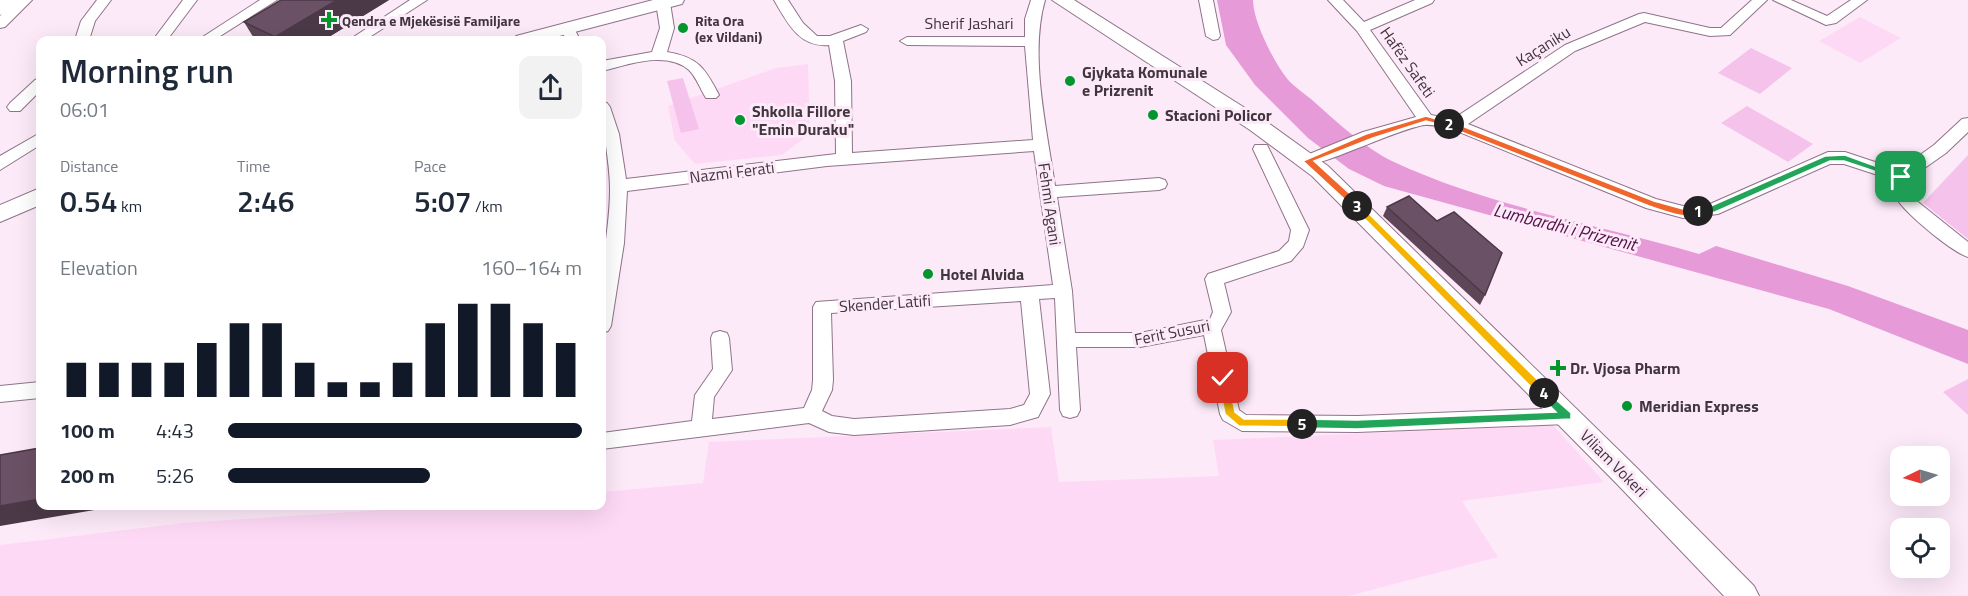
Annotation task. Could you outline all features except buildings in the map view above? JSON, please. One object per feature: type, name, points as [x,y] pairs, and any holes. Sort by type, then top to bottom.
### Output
[{"type":"main road","points":[[0,9],[10,0]]},
{"type":"main road","name":"Viliam Vokeri","points":[[1061,0],[1313,158],[1744,596]]},
{"type":"main road","points":[[570,35],[669,2]]},
{"type":"main road","points":[[0,214],[36,198]]},
{"type":"street","points":[[0,24],[25,0]]},
{"type":"street","points":[[83,36],[88,21],[104,0]]},
{"type":"street","points":[[163,36],[190,0]]},
{"type":"street","points":[[212,36],[270,0]]},
{"type":"street","points":[[362,36],[420,0]]},
{"type":"street","points":[[782,0],[801,32],[815,42],[836,41],[861,29]]},
{"type":"street","name":"Fehmi Agani","points":[[1038,0],[1032,12],[1030,42],[1041,145],[1063,291],[1070,410]]},
{"type":"street","points":[[1206,0],[1212,36]]},
{"type":"street","name":"Hafëz Safeti","points":[[1335,0],[1362,28],[1426,118]]},
{"type":"street","points":[[1362,28],[1427,0]]},
{"type":"street","points":[[1646,0],[1659,20]]},
{"type":"street","name":"Kaçaniku","points":[[1456,125],[1570,48],[1644,16],[1710,32],[1725,32],[1760,0]]},
{"type":"street","points":[[1780,0],[1826,21],[1860,0]]},
{"type":"street","points":[[658,57],[666,28],[669,2]]},
{"type":"street","points":[[836,41],[843,81],[844,160]]},
{"type":"street","name":"Sherif Jashari","points":[[907,41],[1030,42]]},
{"type":"street","points":[[606,65],[632,59],[658,57],[691,64],[711,95]]},
{"type":"street","points":[[15,107],[36,87]]},
{"type":"street","points":[[606,117],[620,186],[616,246],[606,303]]},
{"type":"street","points":[[1313,158],[1426,118],[1456,125],[1652,204],[1683,212],[1712,210],[1828,158],[1845,158],[1901,177]]},
{"type":"street","points":[[1901,177],[1940,149],[1968,123]]},
{"type":"street","points":[[0,164],[36,141]]},
{"type":"street","name":"Nazmi Ferati","points":[[620,186],[844,160],[1041,145]]},
{"type":"street","name":"Ferit Susuri","points":[[1065,340],[1140,340],[1216,325],[1222,312],[1214,279],[1286,256],[1297,243],[1300,230],[1262,150]]},
{"type":"street","points":[[1901,177],[1901,191],[1909,202],[1968,251]]},
{"type":"street","points":[[1048,192],[1159,184]]},
{"type":"street","name":"Skender Latifi","points":[[811,415],[822,390],[822,307],[1063,291]]},
{"type":"street","points":[[606,441],[811,415],[829,424],[854,427],[1010,417],[1031,411],[1040,394],[1029,294]]},
{"type":"street","points":[[1211,326],[1230,414],[1242,423],[1357,424],[1567,416]]},
{"type":"street","points":[[701,429],[705,395],[723,370],[720,338]]},
{"type":"street","points":[[0,394],[36,390]]},
{"type":"shaded area","points":[[1860,17],[1901,38],[1860,63],[1819,41]]},
{"type":"shaded area","points":[[1751,48],[1792,68],[1760,94],[1718,73]]},
{"type":"shaded area","name":"Shkolla Fillore \"Emin Duraku\"","points":[[808,64],[810,134],[782,155],[695,164],[675,141],[668,106],[776,68]]},
{"type":"shaded area","points":[[683,78],[699,129],[681,133],[667,81]]},
{"type":"shaded area","points":[[1747,106],[1813,144],[1788,162],[1721,123]]},
{"type":"shaded area","points":[[1968,155],[1968,239],[1923,203]]},
{"type":"shaded area","points":[[1968,379],[1968,415],[1943,392]]},
{"type":"shaded area","points":[[1553,425],[1604,482],[1462,501],[1498,557],[1348,596],[0,596],[0,545],[184,523],[381,510],[606,510],[606,492],[703,483],[709,442],[1051,427],[1059,482],[1219,476],[1213,440]]},
{"type":"water","name":"Lumbardhi i Prizrenit","points":[[1217,0],[1253,0],[1257,20],[1266,43],[1290,82],[1361,142],[1394,162],[1468,191],[1545,214],[1699,254],[1716,246],[1848,286],[1968,330],[1968,364],[1829,309],[1384,186],[1349,169],[1308,138],[1255,85],[1226,45]]},
{"type":"place","name":"Qendra e Mjekësisë Familjare","points":[[329,20]]},
{"type":"place","name":"Rita Ora (ex Vildani)","points":[[683,28]]},
{"type":"place","name":"Gjykata Komunale e Prizrenit","points":[[1070,81]]},
{"type":"place","name":"Stacioni Policor","points":[[1153,115]]},
{"type":"place","name":"Shkolla Fillore \"Emin Duraku\"","points":[[740,120]]},
{"type":"place","name":"Hotel Alvida","points":[[928,274]]},
{"type":"place","name":"Dr. Vjosa Pharm","points":[[1558,368]]},
{"type":"place","name":"Meridian Express","points":[[1627,406]]},
{"type":"route","points":[[1223,378],[1230,414],[1242,423],[1357,424],[1567,416],[1349,197],[1308,161],[1370,136],[1426,118],[1456,125],[1652,204],[1683,212],[1712,210],[1828,158],[1845,158],[1901,177]]}]
